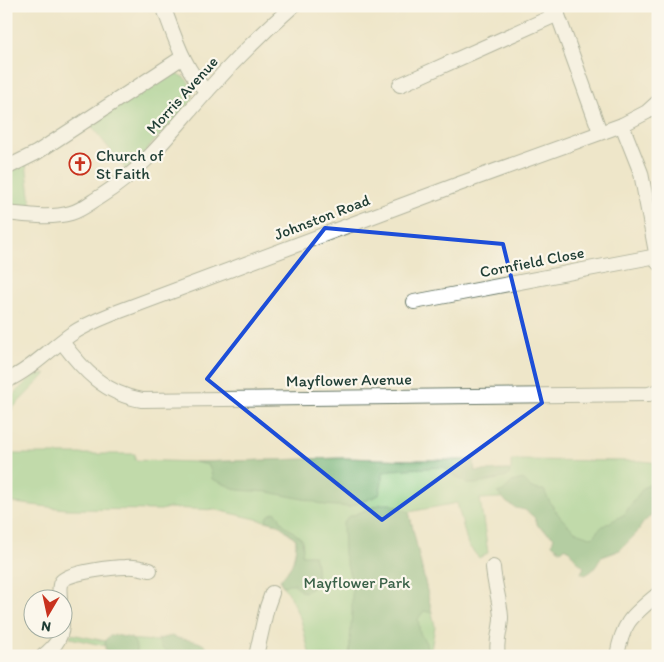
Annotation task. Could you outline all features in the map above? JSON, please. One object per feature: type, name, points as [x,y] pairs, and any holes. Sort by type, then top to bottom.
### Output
[{"type":"street","points":[[163,6],[183,57],[198,83],[207,91]]},
{"type":"street","name":"Morris Avenue","points":[[6,213],[30,216],[58,216],[71,213],[109,191],[130,176],[148,160],[207,91],[266,30],[293,6]]},
{"type":"street","points":[[400,85],[556,10],[600,132]]},
{"type":"street","points":[[6,168],[36,153],[183,57]]},
{"type":"street","name":"Johnston Road","points":[[6,381],[82,328],[112,314],[622,125],[647,112],[658,102]]},
{"type":"street","points":[[622,125],[641,173],[657,260]]},
{"type":"street","name":"Cornfield Close","points":[[414,302],[657,260]]},
{"type":"street","name":"Mayflower Avenue","points":[[62,342],[94,378],[103,385],[120,394],[142,400],[649,394],[658,391]]},
{"type":"street","points":[[60,590],[63,580],[82,572],[127,567],[150,570]]},
{"type":"street","points":[[493,567],[501,619],[496,646],[498,656]]},
{"type":"street","points":[[256,656],[272,593]]},
{"type":"street","points":[[616,656],[622,633],[630,618],[658,594]]},
{"type":"street","points":[[44,656],[59,640]]},
{"type":"highlighted area","points":[[325,228],[503,244],[542,403],[382,520],[207,379]]},
{"type":"green space","points":[[170,73],[181,76],[188,81],[192,90],[192,101],[127,171],[89,123]]},
{"type":"green space","points":[[26,163],[32,211],[6,207],[6,172]]},
{"type":"green space","points":[[46,374],[6,415],[6,402],[32,376]]},
{"type":"green space","name":"Mayflower Park","points":[[6,454],[135,454],[135,460],[194,462],[345,458],[474,460],[475,471],[511,470],[511,460],[642,461],[658,463],[658,507],[616,552],[588,562],[573,555],[518,497],[480,499],[488,553],[479,558],[468,545],[457,503],[409,512],[435,626],[430,656],[310,656],[301,620],[288,592],[280,580],[292,565],[296,539],[278,524],[217,510],[168,508],[161,510],[66,509],[6,502]]},
{"type":"green space","points":[[345,458],[474,460],[474,471],[509,470],[510,473],[507,477],[467,484],[443,467],[390,470],[382,473],[379,495],[349,507],[325,505],[268,492],[238,490],[212,479],[208,465],[194,462]]},
{"type":"green space","points":[[523,479],[532,488],[544,490],[561,518],[577,532],[590,537],[595,536],[597,531],[603,526],[625,514],[644,487],[653,483],[658,483],[658,509],[620,550],[601,557],[593,570],[585,575],[581,573],[584,567],[566,547],[561,551],[552,544],[554,537],[538,526],[534,517],[525,510],[507,503],[497,493],[503,491],[512,482]]},
{"type":"green space","points":[[381,504],[391,504],[409,512],[432,613],[424,611],[418,619],[420,633],[426,643],[429,656],[349,656],[352,582],[344,554],[343,524],[348,517]]},
{"type":"green space","points":[[275,512],[282,523],[302,539],[302,555],[314,555],[316,563],[315,586],[305,592],[300,591],[295,584],[285,586],[281,584],[281,579],[289,571],[293,561],[296,539],[278,524],[267,521],[266,519],[269,515]]},
{"type":"green space","points":[[72,634],[125,645],[126,639],[202,644],[199,656],[120,656],[124,650],[72,638]]},
{"type":"green space","points":[[115,635],[131,638],[135,643],[138,656],[109,656],[105,649],[105,640]]},
{"type":"green space","points":[[172,636],[204,645],[211,656],[182,656],[181,654],[164,650],[158,639]]},
{"type":"place","name":"Church of St Faith","points":[[80,164]]}]
